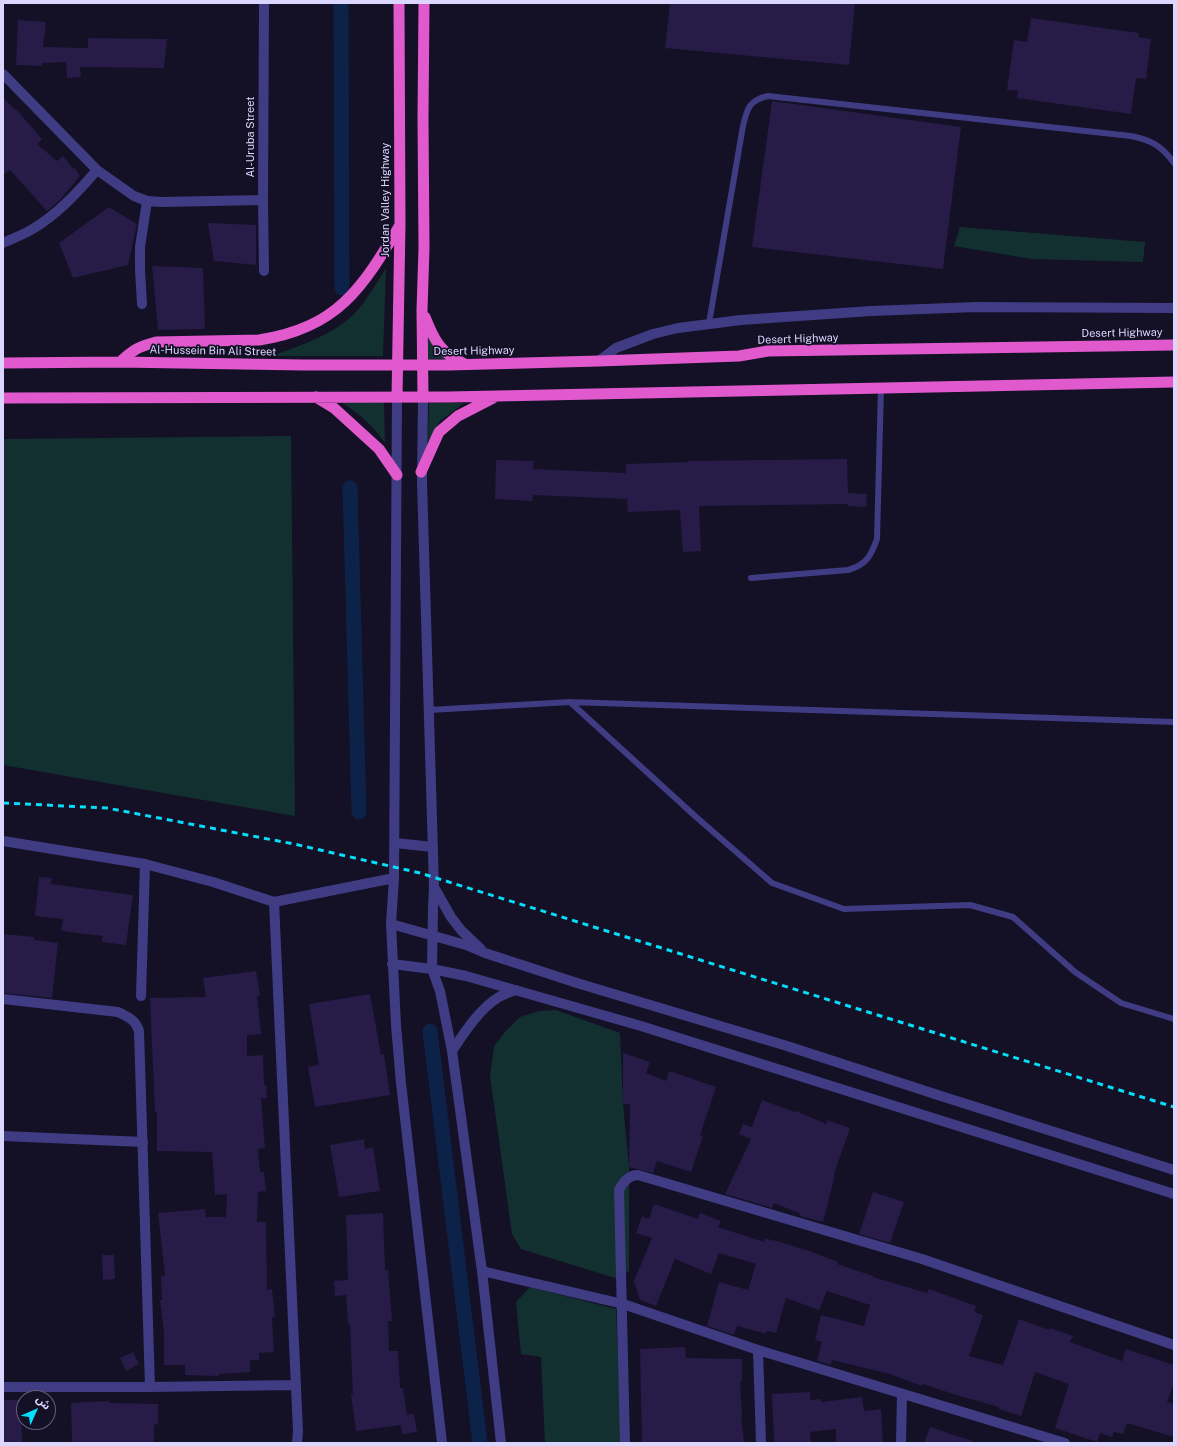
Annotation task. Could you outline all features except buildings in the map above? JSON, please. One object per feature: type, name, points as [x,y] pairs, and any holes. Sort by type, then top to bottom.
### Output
[{"type":"highway","name":"Jordan Valley Highway","points":[[397,397],[400,224],[399,3]]},
{"type":"highway","points":[[423,397],[422,310],[424,248],[424,3]]},
{"type":"highway","points":[[120,362],[140,346],[156,342],[259,340],[297,331],[318,322],[337,309],[365,279],[400,224]]},
{"type":"highway","points":[[422,310],[437,344],[446,354],[466,364]]},
{"type":"highway","name":"Desert Highway","points":[[423,365],[598,362],[739,356],[768,351],[1174,345]]},
{"type":"highway","name":"Al-Hussein Bin Ali Street","points":[[3,363],[120,362],[302,366],[423,365]]},
{"type":"highway","points":[[3,398],[423,397],[1174,382]]},
{"type":"highway","points":[[422,472],[439,432],[458,416],[496,396]]},
{"type":"highway","points":[[316,397],[334,408],[378,449],[397,475]]},
{"type":"street","name":"Al-Uruba Street","points":[[264,3],[264,271]]},
{"type":"street","points":[[3,74],[98,170],[134,196],[147,201],[161,202],[263,200]]},
{"type":"street","points":[[3,243],[32,229],[46,219],[78,191],[98,170]]},
{"type":"street","points":[[142,304],[140,248],[147,201]]},
{"type":"street","points":[[598,362],[616,348],[653,334],[709,323],[933,308],[1014,306],[1174,308]]},
{"type":"street","points":[[397,397],[395,843],[391,924],[392,964],[402,1090],[442,1443]]},
{"type":"street","points":[[423,397],[422,472],[434,887],[432,969],[440,991],[452,1051],[482,1271],[501,1443]]},
{"type":"street","points":[[3,841],[145,864],[213,882],[274,902],[394,878]]},
{"type":"street","points":[[395,843],[433,847]]},
{"type":"street","points":[[141,996],[145,864]]},
{"type":"street","points":[[434,887],[451,917],[461,930],[485,953]]},
{"type":"street","points":[[274,902],[298,1443]]},
{"type":"street","points":[[391,924],[466,945],[485,953],[577,983],[787,1046],[1174,1170]]},
{"type":"street","points":[[392,964],[432,969],[466,976],[641,1026],[1174,1194]]},
{"type":"street","points":[[452,1051],[465,1032],[489,1005],[499,997],[516,990]]},
{"type":"street","points":[[3,999],[118,1012],[129,1017],[137,1024],[140,1032],[150,1387]]},
{"type":"street","points":[[3,1136],[143,1142]]},
{"type":"street","points":[[624,1443],[620,1190],[622,1184],[634,1175],[922,1259],[1174,1344]]},
{"type":"street","points":[[482,1271],[622,1304],[758,1350],[1065,1443]]},
{"type":"street","points":[[758,1350],[761,1443]]},
{"type":"street","points":[[3,1387],[296,1385]]},
{"type":"street","points":[[901,1443],[902,1394]]},
{"type":"street","points":[[298,1431],[302,1443]]},
{"type":"lane","points":[[709,323],[743,126],[746,114],[756,99],[768,96],[1131,136],[1153,142],[1174,163]]},
{"type":"lane","points":[[751,578],[848,570],[857,567],[868,559],[873,551],[877,538],[881,388]]},
{"type":"lane","points":[[429,710],[570,702],[1174,722]]},
{"type":"lane","points":[[570,702],[695,816],[772,883],[844,908],[970,905],[1013,917],[1075,972],[1122,1003],[1174,1019]]},
{"type":"green space","points":[[960,227],[1145,242],[1143,262],[1032,259],[954,246]]},
{"type":"green space","points":[[386,268],[383,356],[271,356],[315,340],[345,322],[363,303]]},
{"type":"green space","points":[[426,332],[448,359],[427,359]]},
{"type":"green space","points":[[384,401],[385,443],[365,420],[341,402]]},
{"type":"green space","points":[[429,403],[464,403],[440,421],[428,443]]},
{"type":"green space","points":[[291,436],[295,816],[3,765],[3,439]]},
{"type":"green space","points":[[556,1010],[620,1033],[623,1103],[629,1167],[629,1271],[615,1278],[521,1249],[512,1234],[490,1076],[494,1046],[520,1017],[539,1011]]},
{"type":"green space","points":[[530,1287],[616,1309],[622,1443],[545,1443],[541,1357],[521,1354],[516,1302]]},
{"type":"waterway","points":[[341,3],[342,288]]},
{"type":"waterway","points":[[350,488],[359,812]]},
{"type":"waterway","points":[[430,1031],[480,1443]]},
{"type":"railway","points":[[3,803],[107,808],[294,844],[420,873],[1174,1107]]}]
